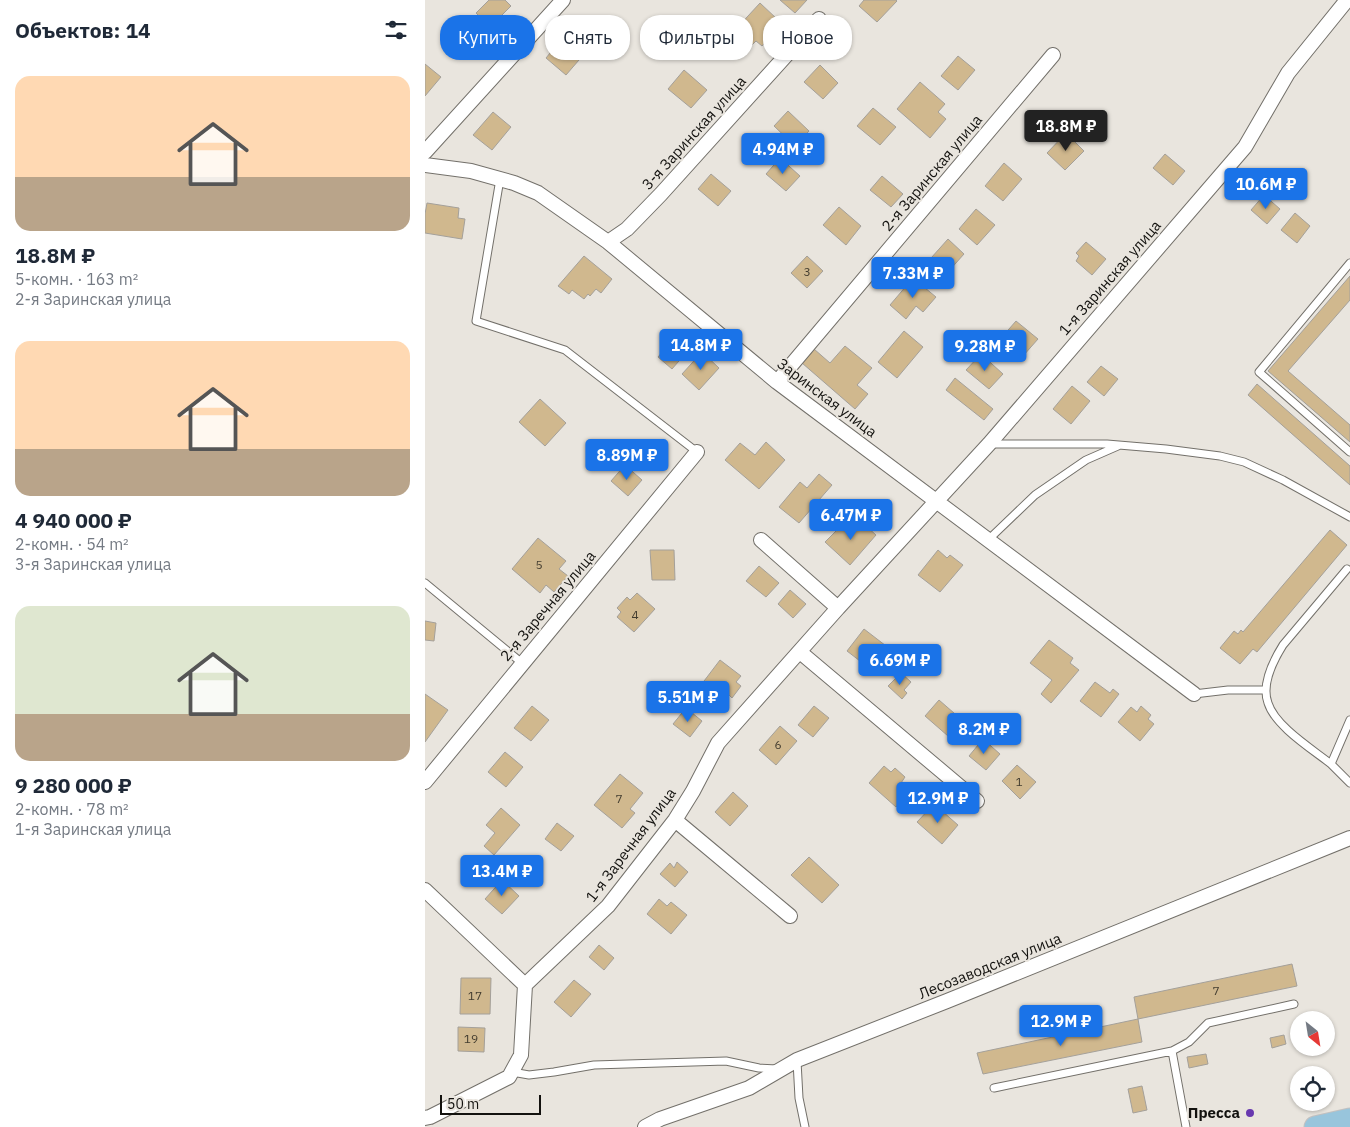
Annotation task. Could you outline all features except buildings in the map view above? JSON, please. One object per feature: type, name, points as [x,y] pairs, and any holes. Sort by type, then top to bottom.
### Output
[{"type":"main road","points":[[1315,1127],[1350,1119]]},
{"type":"street","points":[[425,152],[563,0]]},
{"type":"street","name":"1-я Заринская улица","points":[[838,608],[989,444],[1245,147],[1288,73],[1347,0]]},
{"type":"street","name":"2-я Заринская улица","points":[[777,382],[1053,55]]},
{"type":"street","name":"3-я Заринская улица","points":[[608,242],[627,229],[661,194],[782,60]]},
{"type":"street","name":"Заринская улица","points":[[425,165],[471,171],[514,183],[538,193],[608,242],[777,382],[1194,694]]},
{"type":"street","name":"2-я Заречная улица","points":[[425,782],[697,452]]},
{"type":"street","points":[[761,540],[838,608]]},
{"type":"street","name":"1-я Заречная улица","points":[[525,985],[608,906],[675,820],[693,791],[718,743],[838,608]]},
{"type":"street","points":[[800,652],[977,800]]},
{"type":"street","points":[[675,820],[790,916]]},
{"type":"street","name":"Лесозаводская улица","points":[[645,1127],[661,1119],[749,1088],[797,1060],[1350,838]]},
{"type":"street","points":[[425,890],[525,985],[521,1055],[509,1076],[425,1118]]},
{"type":"lane","points":[[500,179],[476,321],[565,350],[697,452]]},
{"type":"lane","points":[[1350,263],[1259,372],[1350,452]]},
{"type":"lane","points":[[989,444],[1120,445],[1220,456],[1244,462],[1283,480],[1350,517]]},
{"type":"lane","points":[[988,540],[1035,495],[1086,460],[1120,445]]},
{"type":"lane","points":[[1347,569],[1283,645],[1275,657],[1266,690],[1267,702],[1273,715],[1289,731],[1331,764],[1350,783]]},
{"type":"lane","points":[[425,583],[522,663]]},
{"type":"lane","points":[[1194,694],[1228,690],[1266,690]]},
{"type":"lane","points":[[1331,764],[1350,720]]},
{"type":"lane","points":[[994,1088],[1172,1051],[1189,1042],[1208,1023],[1294,1004]]},
{"type":"lane","points":[[1172,1051],[1186,1127]]},
{"type":"lane","points":[[797,1060],[799,1098],[805,1127]]},
{"type":"lane","points":[[512,1072],[529,1075],[594,1065],[726,1061],[759,1068],[780,1069]]},
{"type":"place","name":"Пресса","points":[[1250,1113]]}]
